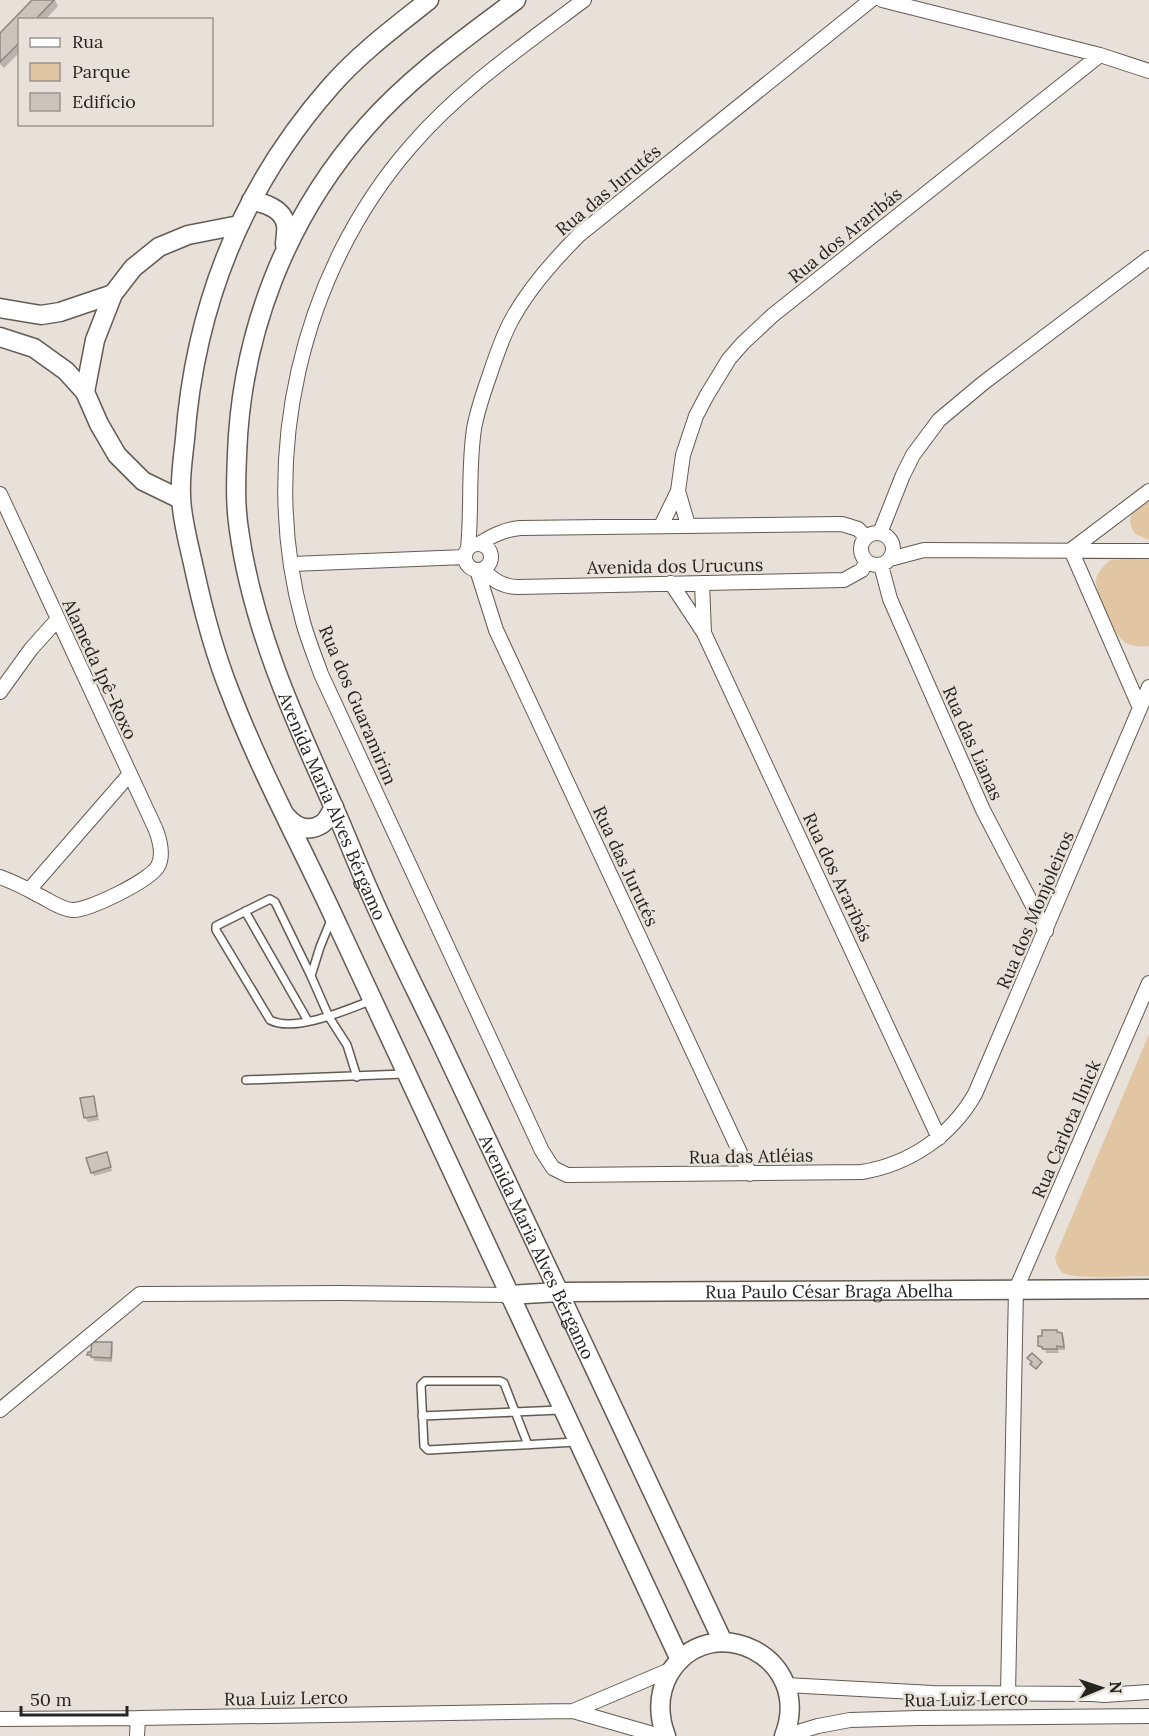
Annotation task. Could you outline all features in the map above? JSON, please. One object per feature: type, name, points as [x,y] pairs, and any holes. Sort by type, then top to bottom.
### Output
[{"type":"street","points":[[429,0],[388,32],[332,85],[298,126],[268,171],[239,225],[222,264],[203,321],[187,405],[180,499],[206,621],[229,692],[577,1442],[676,1665]]},
{"type":"street","name":"Avenida Maria Alves Bérgamo","points":[[516,0],[431,65],[367,125],[311,201],[285,250],[254,334],[242,393],[236,469],[238,527],[253,599],[271,658],[372,898],[723,1642]]},
{"type":"street","name":"Rua dos Guaramirim","points":[[556,1171],[542,1151],[321,674],[304,624],[292,564],[286,497],[288,438],[301,360],[320,297],[347,238],[386,178],[432,123],[504,61],[584,0]]},
{"type":"street","name":"Rua das Jurutés","points":[[471,550],[470,484],[474,428],[481,401],[509,325],[526,297],[561,252],[579,235],[871,0]]},
{"type":"street","points":[[882,0],[1101,55],[1149,71]]},
{"type":"street","name":"Rua dos Araribás","points":[[661,526],[678,491],[683,455],[696,416],[706,395],[729,359],[743,343],[783,308],[1101,55]]},
{"type":"street","points":[[251,201],[273,207],[281,214],[286,224],[285,250]]},
{"type":"street","points":[[85,392],[95,340],[113,294],[133,268],[159,247],[188,235],[239,225]]},
{"type":"street","points":[[885,536],[903,475],[913,455],[939,420],[982,384],[1149,258]]},
{"type":"street","points":[[0,308],[41,315],[60,312],[113,294]]},
{"type":"street","points":[[0,337],[40,351],[66,371],[85,392],[99,424],[117,455],[143,481],[180,499]]},
{"type":"street","name":"Rua dos Araribás","points":[[678,491],[688,525]]},
{"type":"street","points":[[1071,550],[1149,491]]},
{"type":"street","name":"Alameda Ipê-Roxo","points":[[0,494],[159,838],[161,854],[157,869],[143,881],[82,909],[64,908],[29,890]]},
{"type":"street","points":[[292,564],[471,550],[487,548],[491,555],[489,563],[480,569],[467,565],[471,550],[501,532],[520,528],[842,524],[858,529],[866,537]]},
{"type":"street","points":[[924,550],[885,536],[870,534],[861,547],[863,557],[871,564],[886,562],[924,550],[1149,550]]},
{"type":"street","points":[[885,536],[893,548],[886,562]]},
{"type":"street","points":[[1071,550],[1140,708]]},
{"type":"street","name":"Avenida dos Urucuns","points":[[480,569],[496,581],[513,587],[844,580],[862,570],[866,561]]},
{"type":"street","name":"Rua das Lianas","points":[[886,562],[890,598],[982,810],[1046,931]]},
{"type":"street","name":"Rua das Jurutés","points":[[480,569],[496,630],[750,1174]]},
{"type":"street","name":"Rua dos Araribás","points":[[671,583],[704,633],[939,1138]]},
{"type":"street","name":"Rua dos Araribás","points":[[702,583],[704,633]]},
{"type":"street","points":[[0,692],[31,649],[57,620]]},
{"type":"street","name":"Rua dos Monjoleiros","points":[[939,1138],[957,1120],[975,1094],[1149,687]]},
{"type":"street","points":[[0,877],[29,890],[129,775]]},
{"type":"street","points":[[285,815],[295,826],[309,829],[323,824],[334,807]]},
{"type":"street","name":"Rua Carlota Ilnick","points":[[1016,1289],[1149,983]]},
{"type":"street","name":"Rua das Atléias","points":[[556,1171],[567,1175],[871,1171],[909,1156],[939,1138]]},
{"type":"street","points":[[1008,1694],[1016,1289]]},
{"type":"street","name":"Rua Paulo César Braga Abelha","points":[[508,1294],[1149,1289]]},
{"type":"street","points":[[0,1410],[140,1294],[508,1294]]},
{"type":"street","points":[[666,1736],[660,1715],[660,1703],[662,1691],[676,1665],[700,1647],[723,1642],[735,1643],[757,1651],[774,1665],[786,1685],[790,1708],[785,1736]]},
{"type":"street","name":"Rua Luiz Lerco","points":[[573,1711],[676,1665]]},
{"type":"street","name":"Rua Luiz Lerco","points":[[786,1685],[933,1693],[1104,1695],[1149,1692]]},
{"type":"street","name":"Rua Luiz Lerco","points":[[0,1719],[138,1719],[573,1711],[660,1736]]},
{"type":"street","name":"Rua Luiz Lerco","points":[[785,1736],[818,1726],[850,1720],[1149,1716]]},
{"type":"street","points":[[137,1736],[138,1719]]},
{"type":"lane","points":[[357,1077],[347,1045],[328,1017],[275,902],[270,899],[216,926],[216,930],[270,1020],[277,1024],[328,1017],[372,1000]]},
{"type":"lane","points":[[245,911],[308,1021]]},
{"type":"lane","points":[[311,976],[333,914]]},
{"type":"lane","points":[[246,1080],[406,1074]]},
{"type":"lane","points":[[528,1445],[504,1383],[500,1381],[425,1381],[421,1385],[424,1446],[428,1450],[528,1445],[577,1442]]},
{"type":"lane","points":[[422,1416],[562,1410]]},
{"type":"green space","points":[[1149,498],[1149,540],[1135,534],[1130,522],[1133,513]]},
{"type":"green space","points":[[1149,557],[1149,646],[1140,647],[1126,643],[1116,632],[1098,594],[1096,579],[1110,560]]},
{"type":"green space","points":[[1149,1034],[1149,1276],[1091,1277],[1063,1273],[1055,1257]]},
{"type":"building","points":[[32,0],[54,0],[37,18],[18,18],[18,44],[0,62],[0,33]]},
{"type":"building","points":[[94,1096],[97,1116],[84,1118],[80,1098]]},
{"type":"building","points":[[107,1152],[111,1167],[91,1173],[86,1158]]},
{"type":"building","points":[[1042,1330],[1057,1330],[1062,1333],[1064,1347],[1043,1349],[1038,1346],[1038,1336],[1042,1336]]},
{"type":"building","points":[[92,1342],[112,1342],[111,1358],[87,1355],[91,1352]]},
{"type":"building","points":[[1032,1353],[1042,1362],[1036,1369],[1027,1358]]}]
